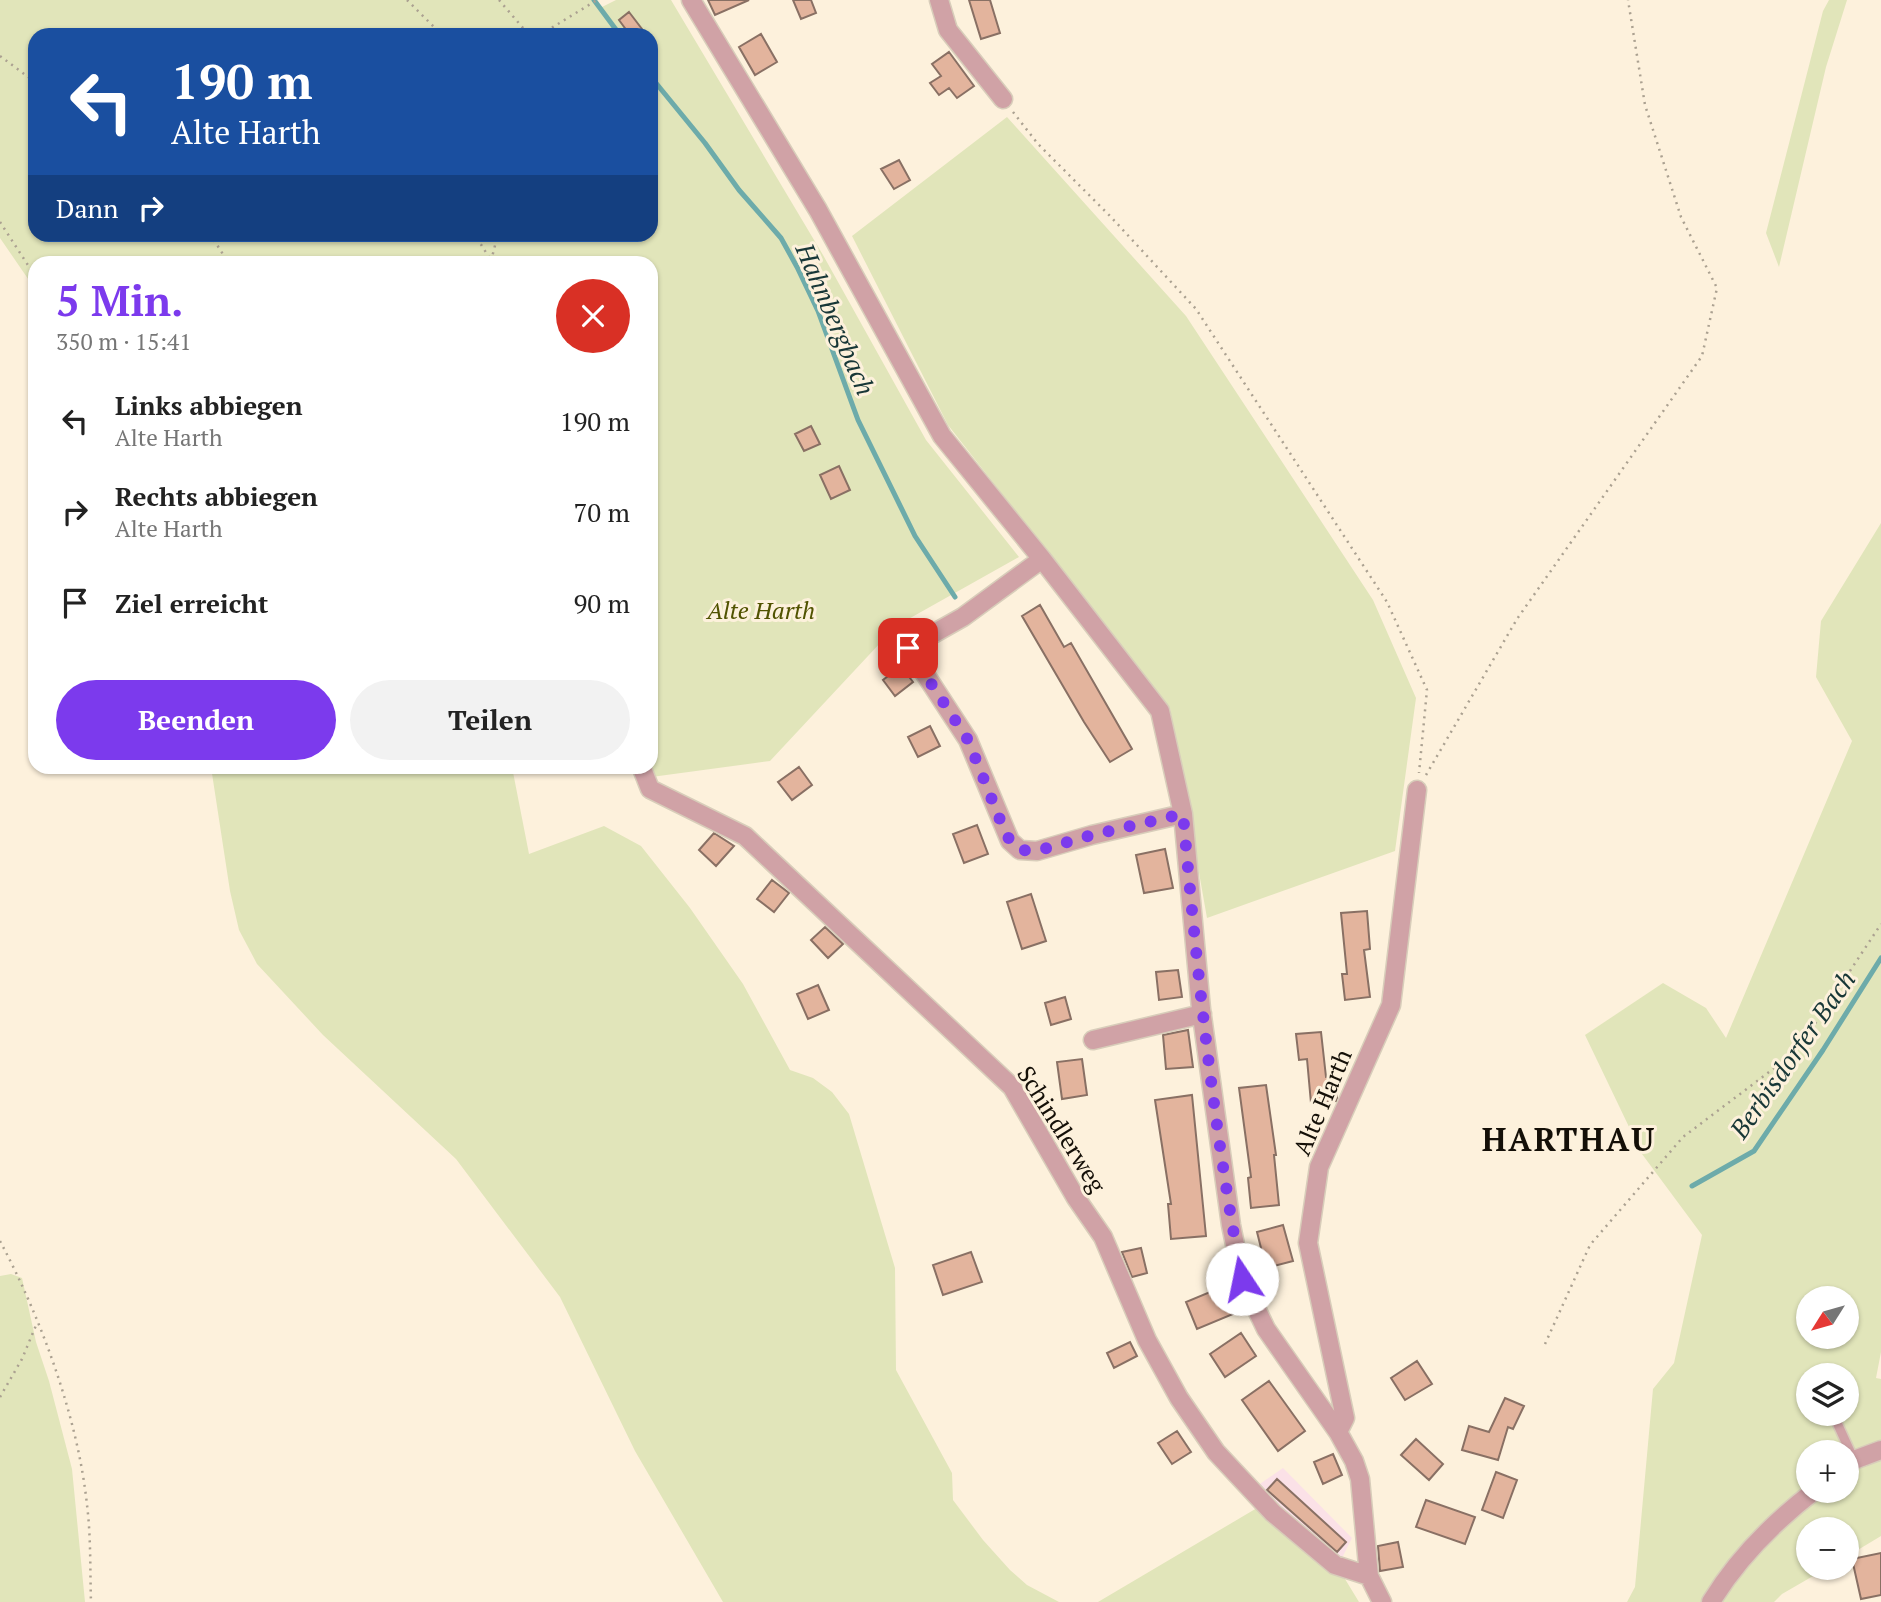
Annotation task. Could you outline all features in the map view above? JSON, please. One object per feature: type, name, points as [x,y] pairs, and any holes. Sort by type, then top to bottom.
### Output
[{"type":"street","points":[[691,0],[818,210],[942,436],[1160,711],[1183,814],[1202,1014],[1231,1225],[1242,1279],[1266,1329],[1338,1432],[1354,1461],[1360,1479],[1369,1576],[1382,1602]]},
{"type":"street","points":[[939,0],[948,30],[1003,99]]},
{"type":"street","points":[[1042,559],[963,617],[908,648],[968,740],[1010,841],[1020,850],[1037,851],[1183,814]]},
{"type":"street","name":"Schindlerweg","points":[[644,774],[650,789],[745,836],[1012,1087],[1076,1198],[1103,1237],[1147,1340],[1179,1398],[1216,1452],[1273,1513],[1335,1565],[1369,1576]]},
{"type":"street","name":"Alte Harth","points":[[1338,1432],[1345,1418],[1308,1243],[1319,1167],[1391,1005],[1417,790]]},
{"type":"street","points":[[1093,1040],[1202,1014]]},
{"type":"street","points":[[1859,1459],[1881,1450]]},
{"type":"street","points":[[1711,1602],[1725,1580],[1782,1516],[1799,1503]]},
{"type":"path","points":[[407,0],[435,28]]},
{"type":"path","points":[[499,0],[523,28]]},
{"type":"path","points":[[551,28],[597,0]]},
{"type":"path","points":[[1417,790],[1517,619],[1702,356],[1717,288],[1681,217],[1644,106],[1628,0]]},
{"type":"path","points":[[0,56],[28,77]]},
{"type":"path","points":[[1003,99],[1038,144],[1111,217],[1196,309],[1387,601],[1427,690],[1417,790]]},
{"type":"path","points":[[0,222],[28,265]]},
{"type":"path","points":[[1545,1344],[1590,1245],[1683,1137],[1797,1051],[1881,924]]},
{"type":"path","points":[[0,1241],[19,1276],[74,1429],[88,1506],[91,1602]]},
{"type":"path","points":[[0,1397],[22,1359],[37,1323]]},
{"type":"shaded area","points":[[1283,1468],[1352,1538],[1340,1562],[1257,1486]]},
{"type":"green space","points":[[0,0],[594,0],[600,8],[616,0],[671,0],[823,255],[926,440],[1019,557],[896,626],[770,761],[644,778],[641,774],[658,774],[658,256],[28,256],[28,279],[0,238]]},
{"type":"green space","points":[[1829,0],[1847,0],[1826,67],[1779,267],[1766,233],[1823,11]]},
{"type":"green space","points":[[1007,117],[1186,316],[1373,600],[1416,698],[1395,851],[1207,918],[1170,708],[948,425],[852,236]]},
{"type":"green space","points":[[1881,523],[1881,1352],[1876,1378],[1881,1379],[1881,1536],[1859,1549],[1859,1517],[1796,1517],[1796,1580],[1806,1580],[1774,1602],[1627,1602],[1635,1587],[1653,1389],[1674,1363],[1702,1235],[1642,1154],[1585,1035],[1663,983],[1706,1008],[1726,1038],[1852,741],[1816,677],[1821,621]]},
{"type":"green space","points":[[212,774],[513,774],[529,854],[604,826],[641,846],[690,908],[743,984],[790,1070],[813,1078],[832,1092],[849,1114],[895,1268],[896,1370],[952,1473],[953,1500],[1010,1570],[1027,1585],[1059,1602],[723,1602],[635,1451],[560,1297],[456,1159],[323,1035],[257,964],[239,930],[230,891]]},
{"type":"green space","points":[[11,1274],[22,1278],[36,1342],[72,1469],[85,1602],[0,1602],[0,1276]]},
{"type":"green space","points":[[1257,1508],[1332,1572],[1345,1579],[1359,1602],[1098,1602]]},
{"type":"building","points":[[708,0],[749,0],[715,15]]},
{"type":"building","points":[[793,0],[811,0],[816,13],[801,19]]},
{"type":"building","points":[[969,0],[990,0],[1000,33],[981,39]]},
{"type":"building","points":[[629,12],[641,28],[625,28],[619,20]]},
{"type":"building","points":[[761,34],[777,62],[755,75],[739,47]]},
{"type":"building","points":[[949,52],[974,86],[957,98],[949,88],[939,95],[930,83],[941,76],[932,64]]},
{"type":"building","points":[[899,160],[910,180],[894,189],[881,169]]},
{"type":"building","points":[[811,426],[820,444],[804,451],[795,434]]},
{"type":"building","points":[[839,466],[850,490],[831,499],[820,475]]},
{"type":"building","points":[[1040,605],[1064,647],[1071,643],[1132,749],[1110,762],[1022,616]]},
{"type":"building","points":[[901,666],[913,682],[895,696],[883,680]]},
{"type":"building","points":[[930,726],[940,746],[918,757],[908,737]]},
{"type":"building","points":[[799,767],[812,785],[792,800],[778,782]]},
{"type":"building","points":[[977,825],[988,854],[964,863],[953,834]]},
{"type":"building","points":[[714,833],[734,846],[716,866],[699,850]]},
{"type":"building","points":[[1165,849],[1173,888],[1144,893],[1136,855]]},
{"type":"building","points":[[772,880],[789,893],[774,912],[757,899]]},
{"type":"building","points":[[1031,894],[1046,941],[1022,949],[1007,902]]},
{"type":"building","points":[[1367,911],[1370,949],[1364,950],[1370,997],[1345,1000],[1342,974],[1347,974],[1341,913]]},
{"type":"building","points":[[825,927],[843,944],[828,958],[811,940]]},
{"type":"building","points":[[1178,970],[1182,997],[1159,1000],[1156,972]]},
{"type":"building","points":[[818,985],[829,1010],[808,1019],[797,994]]},
{"type":"building","points":[[1065,997],[1071,1019],[1051,1025],[1045,1003]]},
{"type":"building","points":[[1188,1030],[1193,1067],[1166,1069],[1163,1035]]},
{"type":"building","points":[[1321,1032],[1326,1077],[1335,1076],[1337,1098],[1336,1101],[1311,1103],[1307,1059],[1299,1060],[1296,1034]]},
{"type":"building","points":[[1082,1059],[1087,1095],[1062,1099],[1057,1062]]},
{"type":"building","points":[[1266,1085],[1276,1155],[1279,1205],[1251,1208],[1248,1178],[1251,1177],[1239,1088]]},
{"type":"building","points":[[1192,1095],[1206,1236],[1171,1239],[1168,1204],[1171,1204],[1155,1100]]},
{"type":"building","points":[[1283,1225],[1293,1261],[1266,1268],[1257,1232]]},
{"type":"building","points":[[1141,1248],[1147,1273],[1132,1277],[1122,1252]]},
{"type":"building","points":[[971,1252],[982,1282],[943,1295],[933,1265]]},
{"type":"building","points":[[1222,1287],[1233,1314],[1197,1329],[1186,1302]]},
{"type":"building","points":[[1241,1333],[1256,1356],[1225,1377],[1210,1354]]},
{"type":"building","points":[[1130,1342],[1137,1356],[1114,1368],[1107,1353]]},
{"type":"building","points":[[1417,1361],[1432,1384],[1405,1400],[1391,1378]]},
{"type":"building","points":[[1269,1381],[1305,1431],[1278,1451],[1242,1400]]},
{"type":"building","points":[[1505,1398],[1524,1406],[1513,1429],[1508,1427],[1498,1460],[1462,1450],[1469,1426],[1489,1432]]},
{"type":"building","points":[[1177,1431],[1191,1452],[1172,1464],[1158,1443]]},
{"type":"building","points":[[1416,1439],[1443,1464],[1429,1480],[1401,1455]]},
{"type":"building","points":[[1333,1454],[1342,1475],[1323,1484],[1314,1462]]},
{"type":"building","points":[[1496,1472],[1517,1480],[1503,1518],[1482,1510]]},
{"type":"building","points":[[1277,1479],[1346,1542],[1337,1552],[1267,1490]]},
{"type":"building","points":[[1426,1500],[1475,1517],[1465,1544],[1416,1527]]},
{"type":"building","points":[[1398,1542],[1403,1567],[1380,1571],[1378,1546]]},
{"type":"building","points":[[1881,1553],[1881,1595],[1861,1599],[1857,1580],[1859,1580],[1859,1558]]},
{"type":"waterway","name":"Hahnbergbach","points":[[594,0],[615,28]]},
{"type":"waterway","name":"Hahnbergbach","points":[[658,86],[739,190],[781,238],[818,311],[858,420],[915,536],[955,597]]},
{"type":"waterway","name":"Berbisdorfer Bach","points":[[1692,1186],[1754,1151],[1823,1050],[1881,958]]},
{"type":"district","name":"HARTHAU","points":[[1569,1139]]},
{"type":"route","points":[[908,648],[968,740],[1003,827],[1010,841],[1020,850],[1037,851],[1183,814],[1201,1009],[1231,1225],[1242,1279]]}]
